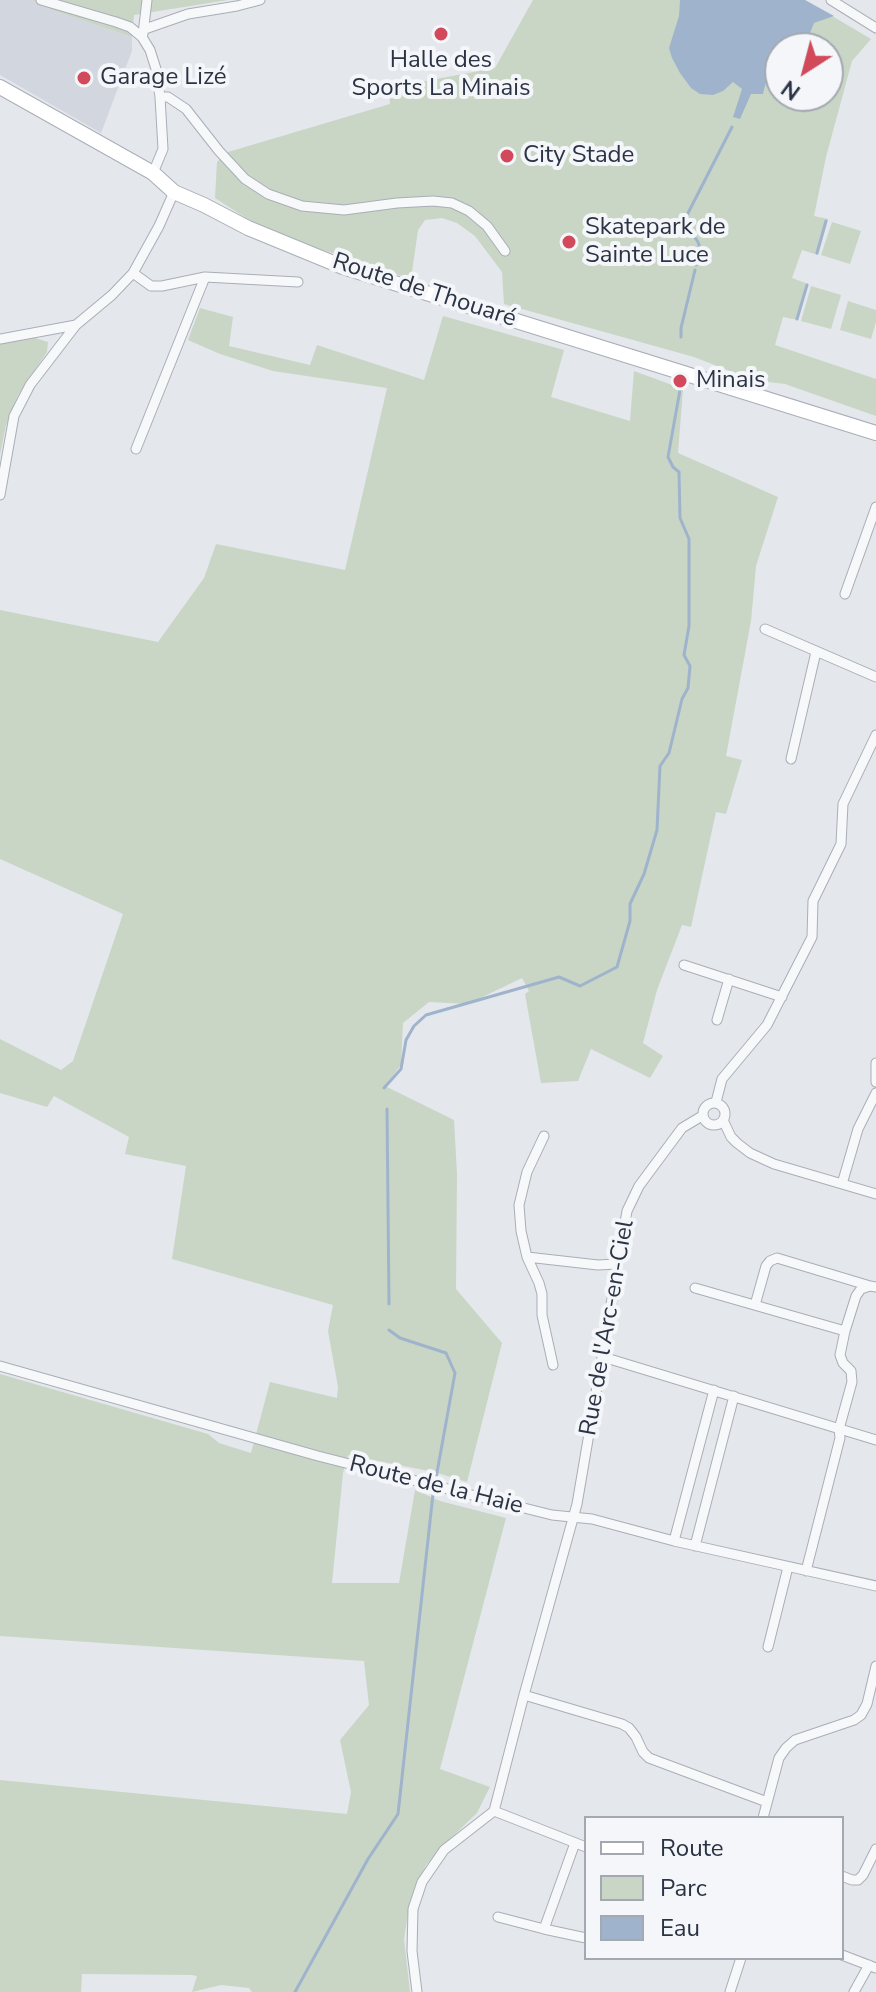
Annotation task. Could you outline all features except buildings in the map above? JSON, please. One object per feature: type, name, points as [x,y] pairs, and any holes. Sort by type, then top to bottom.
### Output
[{"type":"street","points":[[41,0],[143,33],[188,14],[260,0]]},
{"type":"street","points":[[147,0],[143,33],[156,69],[163,149],[153,173]]},
{"type":"street","points":[[837,1],[876,28]]},
{"type":"street","name":"Route de Thouaré","points":[[0,87],[153,173],[174,192],[248,228],[343,267],[876,433]]},
{"type":"street","points":[[160,97],[168,97],[186,109],[245,179],[268,194],[302,206],[344,210],[421,202],[452,203],[469,211],[487,226],[505,251]]},
{"type":"street","points":[[0,495],[14,416],[30,385],[76,325],[133,273],[174,192]]},
{"type":"street","points":[[133,273],[151,286],[205,277],[298,282]]},
{"type":"street","points":[[136,449],[205,277]]},
{"type":"street","points":[[0,339],[76,325]]},
{"type":"street","points":[[845,594],[876,507]]},
{"type":"street","points":[[765,629],[876,677]]},
{"type":"street","points":[[791,759],[816,652]]},
{"type":"street","points":[[716,1102],[722,1079],[767,1025],[812,937],[813,901],[841,844],[843,804],[876,735]]},
{"type":"street","points":[[684,965],[782,997]]},
{"type":"street","points":[[717,1020],[729,979]]},
{"type":"street","points":[[876,1063],[876,1082]]},
{"type":"street","points":[[842,1184],[858,1129],[872,1112],[876,1093]]},
{"type":"street","points":[[716,1102],[724,1109],[725,1117],[720,1123],[708,1124],[702,1116],[705,1106],[716,1102]]},
{"type":"street","name":"Rue de l'Arc-en-Ciel","points":[[494,1811],[573,1518],[627,1211],[639,1186],[682,1128],[702,1116]]},
{"type":"street","points":[[723,1120],[731,1137],[750,1153],[774,1164],[876,1194]]},
{"type":"street","points":[[544,1136],[532,1158],[519,1205],[527,1257],[542,1294],[542,1315],[553,1365]]},
{"type":"street","points":[[527,1257],[598,1265],[617,1264]]},
{"type":"street","points":[[755,1305],[766,1266],[777,1258],[873,1286]]},
{"type":"street","points":[[806,1571],[852,1382],[851,1371],[840,1355],[845,1331],[856,1296],[861,1289],[873,1286]]},
{"type":"street","points":[[695,1288],[845,1331]]},
{"type":"street","points":[[603,1357],[876,1440]]},
{"type":"street","name":"Route de la Haie","points":[[0,1366],[318,1456],[552,1515],[592,1519],[695,1546],[876,1586]]},
{"type":"street","points":[[674,1541],[714,1390]]},
{"type":"street","points":[[695,1546],[734,1396]]},
{"type":"street","points":[[768,1647],[788,1567]]},
{"type":"street","points":[[764,1816],[779,1758],[786,1748],[795,1740],[854,1720],[871,1706],[876,1666]]},
{"type":"street","points":[[524,1695],[622,1724],[629,1728],[649,1758],[767,1802]]},
{"type":"street","points":[[417,1992],[412,1951],[413,1909],[422,1882],[444,1850],[494,1811],[584,1846]]},
{"type":"street","points":[[544,1929],[575,1843]]},
{"type":"street","points":[[844,1877],[858,1880],[876,1849]]},
{"type":"street","points":[[498,1917],[584,1938]]},
{"type":"street","points":[[844,1956],[873,1967],[854,1992]]},
{"type":"street","points":[[730,1992],[740,1960]]},
{"type":"shaded area","points":[[0,0],[32,0],[52,10],[132,37],[132,51],[101,133],[0,75]]},
{"type":"green space","points":[[32,0],[228,0],[134,15],[132,37],[52,10]]},
{"type":"green space","points":[[533,0],[805,0],[871,39],[852,61],[844,91],[844,32],[764,32],[764,112],[838,112],[814,216],[828,219],[818,255],[802,250],[792,278],[808,284],[798,320],[783,317],[775,345],[876,379],[876,416],[785,384],[753,380],[694,357],[504,304],[502,272],[475,236],[457,223],[442,218],[425,220],[418,230],[411,279],[314,247],[249,220],[215,198],[217,162],[228,152],[390,104],[388,88],[495,68]]},
{"type":"green space","points":[[832,222],[861,231],[850,264],[821,255]]},
{"type":"green space","points":[[811,286],[841,295],[831,329],[801,321]]},
{"type":"green space","points":[[848,301],[876,310],[871,339],[840,330]]},
{"type":"green space","points":[[200,308],[233,317],[229,346],[310,365],[317,345],[424,380],[443,316],[564,350],[551,397],[630,421],[634,371],[683,389],[678,453],[778,497],[756,566],[751,621],[726,756],[742,760],[726,814],[716,812],[691,927],[682,925],[657,990],[643,1043],[663,1056],[650,1078],[591,1049],[578,1081],[541,1083],[525,994],[529,991],[522,978],[468,1004],[429,1002],[403,1023],[401,1065],[385,1086],[454,1120],[456,1289],[502,1343],[467,1482],[434,1472],[348,1455],[343,1473],[332,1583],[399,1583],[415,1490],[440,1501],[506,1518],[440,1769],[490,1787],[477,1813],[426,1865],[410,1901],[404,1939],[410,1992],[252,1992],[249,1988],[221,1985],[192,1992],[197,1976],[192,1975],[82,1974],[81,1992],[0,1992],[0,1780],[347,1814],[351,1792],[340,1740],[369,1705],[364,1661],[0,1636],[0,1374],[208,1434],[219,1443],[251,1453],[270,1382],[337,1398],[338,1387],[328,1331],[333,1305],[172,1259],[186,1166],[125,1154],[129,1137],[54,1096],[47,1107],[0,1093],[0,1039],[61,1070],[73,1061],[123,914],[0,859],[0,610],[158,642],[204,578],[216,544],[345,570],[387,388],[273,371],[220,354],[188,340]]},
{"type":"green space","points":[[32,337],[48,342],[47,352],[18,395],[6,425],[0,455],[0,343]]},
{"type":"water","points":[[680,0],[805,0],[834,16],[814,23],[810,32],[764,32],[763,94],[751,94],[740,119],[733,117],[742,89],[733,82],[713,95],[700,94],[680,73],[669,48],[679,16]]},
{"type":"waterway","points":[[696,265],[701,251],[684,221],[732,127]]},
{"type":"waterway","points":[[817,253],[826,221]]},
{"type":"waterway","points":[[681,337],[695,270]]},
{"type":"waterway","points":[[797,319],[807,285]]},
{"type":"waterway","points":[[384,1088],[401,1069],[406,1040],[414,1026],[426,1015],[559,977],[580,986],[617,967],[630,921],[630,904],[644,874],[657,830],[660,766],[669,753],[682,699],[688,688],[690,666],[684,655],[689,626],[689,539],[680,518],[679,472],[668,457],[680,390]]},
{"type":"waterway","points":[[387,1109],[389,1304]]},
{"type":"waterway","points":[[389,1330],[400,1338],[446,1353],[455,1373],[436,1478]]},
{"type":"waterway","points":[[295,1992],[368,1859],[398,1814],[433,1494]]},
{"type":"place","name":"Halle des Sports La Minais","points":[[441,34]]},
{"type":"place","name":"Garage Lizé","points":[[84,78]]},
{"type":"place","name":"City Stade","points":[[507,156]]},
{"type":"place","name":"Skatepark de Sainte Luce","points":[[569,242]]},
{"type":"place","name":"Minais","points":[[680,381]]}]
